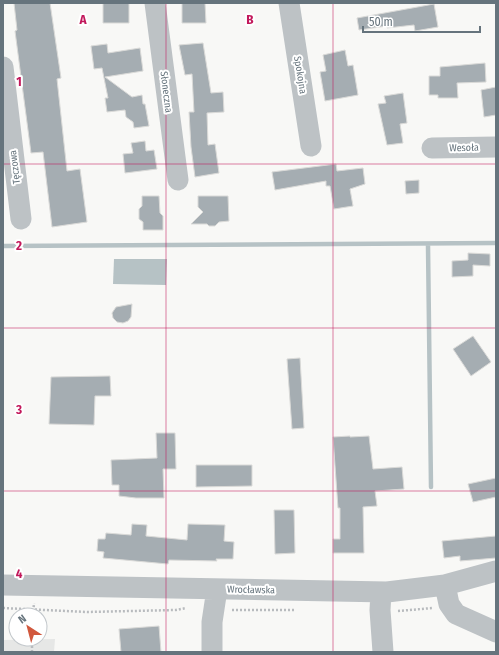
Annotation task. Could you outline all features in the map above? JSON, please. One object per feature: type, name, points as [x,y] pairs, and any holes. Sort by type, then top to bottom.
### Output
[{"type":"street","name":"Słoneczna","points":[[155,3],[178,180]]},
{"type":"street","name":"Spokojna","points":[[289,3],[311,146]]},
{"type":"street","name":"Tęczowa","points":[[3,67],[21,219]]},
{"type":"street","name":"Wesoła","points":[[432,148],[496,147]]},
{"type":"street","name":"Wrocławska","points":[[3,585],[381,592],[445,586],[496,571]]},
{"type":"street","points":[[445,586],[449,604],[456,614],[496,632]]},
{"type":"street","points":[[212,652],[212,622],[217,589]]},
{"type":"street","points":[[381,592],[380,610],[383,652]]},
{"type":"shaded area","points":[[114,259],[167,259],[166,285],[113,284]]},
{"type":"shaded area","points":[[48,639],[55,639],[54,652],[3,652],[3,640],[8,640],[8,647],[48,647]]},
{"type":"building","points":[[14,3],[50,3],[61,78],[57,79],[67,171],[80,169],[87,222],[52,227],[43,152],[31,153],[15,31],[17,30]]},
{"type":"building","points":[[103,3],[129,3],[129,23],[103,23]]},
{"type":"building","points":[[182,3],[205,3],[206,23],[182,23]]},
{"type":"building","points":[[434,4],[438,27],[415,31],[414,25],[387,28],[387,26],[359,30],[357,18]]},
{"type":"building","points":[[203,43],[211,93],[223,92],[224,112],[207,113],[208,145],[215,144],[219,173],[195,177],[191,147],[189,112],[194,112],[192,74],[185,75],[179,45]]},
{"type":"building","points":[[107,44],[108,53],[140,48],[143,71],[105,77],[132,97],[142,95],[149,126],[134,128],[133,122],[126,117],[125,110],[107,112],[105,98],[108,98],[102,68],[94,69],[91,46]]},
{"type":"building","points":[[345,50],[348,66],[353,65],[358,95],[325,101],[320,72],[326,71],[323,55]]},
{"type":"building","points":[[485,63],[486,82],[457,83],[458,98],[438,98],[438,95],[429,95],[429,76],[440,76],[440,67]]},
{"type":"building","points":[[496,87],[496,115],[484,117],[481,90]]},
{"type":"building","points":[[403,93],[407,123],[400,124],[403,143],[387,145],[378,104],[386,103],[384,96]]},
{"type":"building","points":[[145,141],[146,151],[154,150],[157,169],[125,173],[123,154],[133,153],[131,143]]},
{"type":"building","points":[[336,164],[337,171],[363,168],[365,184],[350,189],[353,206],[334,209],[330,186],[326,186],[326,181],[275,190],[272,172]]},
{"type":"building","points":[[419,180],[419,193],[406,194],[405,181]]},
{"type":"building","points":[[142,196],[159,196],[160,213],[163,216],[163,230],[143,230],[143,222],[139,219],[139,209],[142,206]]},
{"type":"building","points":[[198,196],[228,196],[229,221],[219,222],[215,226],[209,226],[207,224],[191,224],[203,212],[198,207]]},
{"type":"building","points":[[468,253],[490,254],[490,266],[473,265],[473,276],[452,277],[452,261],[468,260]]},
{"type":"building","points":[[132,304],[131,317],[128,321],[123,323],[117,322],[113,318],[112,313],[116,307]]},
{"type":"building","points":[[473,336],[491,362],[471,376],[453,349]]},
{"type":"building","points":[[300,358],[304,428],[292,429],[287,359]]},
{"type":"building","points":[[110,376],[111,396],[95,396],[94,425],[49,424],[51,377]]},
{"type":"building","points":[[156,433],[175,433],[176,469],[163,469],[164,498],[136,498],[119,496],[119,485],[112,485],[111,460],[157,458]]},
{"type":"building","points":[[369,436],[373,469],[402,467],[404,489],[375,491],[377,506],[363,507],[364,553],[333,553],[333,539],[340,539],[340,508],[338,508],[333,437]]},
{"type":"building","points":[[196,465],[252,465],[252,486],[196,487]]},
{"type":"building","points":[[496,478],[496,497],[473,502],[468,484]]},
{"type":"building","points":[[274,510],[294,510],[295,553],[275,554]]},
{"type":"building","points":[[132,524],[147,525],[146,536],[187,540],[188,524],[225,525],[224,541],[234,542],[233,559],[216,559],[217,561],[169,560],[168,564],[103,558],[104,552],[97,551],[98,539],[105,539],[106,533],[131,535]]},
{"type":"building","points":[[496,536],[496,558],[460,561],[460,556],[444,558],[442,541]]},
{"type":"building","points":[[159,626],[161,652],[121,652],[119,629]]},
{"type":"waterway","points":[[3,246],[496,243]]},
{"type":"waterway","points":[[428,245],[431,487]]}]
